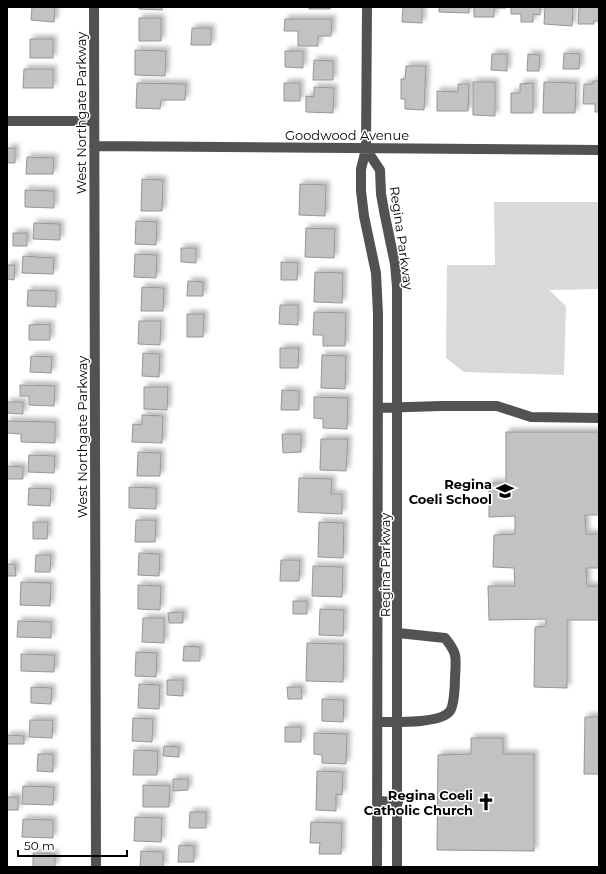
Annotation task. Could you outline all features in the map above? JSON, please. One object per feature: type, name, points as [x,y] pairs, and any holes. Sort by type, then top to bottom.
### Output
[{"type":"street","name":"West Northgate Parkway","points":[[94,7],[96,867]]},
{"type":"street","name":"Regina Parkway","points":[[367,7],[366,148],[361,169],[361,192],[364,216],[376,273],[378,293],[377,867]]},
{"type":"street","points":[[7,121],[94,122]]},
{"type":"street","name":"Goodwood Avenue","points":[[94,146],[599,150]]},
{"type":"street","name":"Regina Parkway","points":[[366,148],[380,170],[381,194],[395,264],[398,309],[397,867]]},
{"type":"street","points":[[378,408],[497,406],[531,417],[599,418]]},
{"type":"street","points":[[378,722],[424,720],[443,717],[450,711],[455,691],[456,655],[452,646],[445,638],[398,633]]},
{"type":"street","points":[[377,801],[398,802]]},
{"type":"shaded area","points":[[494,202],[599,202],[599,289],[549,290],[566,306],[564,375],[464,372],[446,358],[447,265],[495,265]]},
{"type":"building","points":[[32,7],[55,7],[54,22],[31,20]]},
{"type":"building","points":[[139,7],[162,7],[162,10],[139,9]]},
{"type":"building","points":[[309,7],[330,7],[330,9],[309,9]]},
{"type":"building","points":[[403,7],[422,7],[422,23],[402,22]]},
{"type":"building","points":[[439,7],[469,7],[469,13],[439,12]]},
{"type":"building","points":[[474,7],[506,8],[494,8],[494,17],[474,17]]},
{"type":"building","points":[[511,7],[540,7],[540,15],[533,14],[533,22],[521,22],[521,14],[511,14]]},
{"type":"building","points":[[545,7],[573,7],[572,26],[544,24]]},
{"type":"building","points":[[579,7],[599,7],[599,21],[594,21],[594,24],[578,24]]},
{"type":"building","points":[[139,18],[161,18],[161,41],[139,41]]},
{"type":"building","points":[[285,19],[332,19],[331,36],[318,36],[318,46],[298,46],[298,31],[284,31]]},
{"type":"building","points":[[192,28],[211,28],[211,45],[191,45]]},
{"type":"building","points":[[30,39],[53,39],[53,58],[30,58]]},
{"type":"building","points":[[135,50],[166,51],[165,76],[135,75]]},
{"type":"building","points":[[285,51],[303,51],[303,68],[285,67]]},
{"type":"building","points":[[564,53],[580,54],[579,69],[563,69]]},
{"type":"building","points":[[492,54],[507,54],[507,71],[491,70]]},
{"type":"building","points":[[528,54],[540,55],[539,71],[527,71]]},
{"type":"building","points":[[314,60],[333,61],[333,80],[313,80]]},
{"type":"building","points":[[406,66],[426,66],[424,110],[405,109],[405,99],[401,99],[401,79],[405,79]]},
{"type":"building","points":[[24,69],[53,69],[53,88],[23,88]]},
{"type":"building","points":[[593,81],[599,81],[599,112],[595,112],[595,104],[583,104],[584,84],[593,84]]},
{"type":"building","points":[[473,82],[495,82],[495,116],[473,115]]},
{"type":"building","points":[[544,82],[576,83],[575,113],[543,113]]},
{"type":"building","points":[[137,83],[186,84],[185,100],[161,100],[160,109],[136,108]]},
{"type":"building","points":[[284,83],[300,83],[300,101],[284,101]]},
{"type":"building","points":[[533,83],[533,113],[511,113],[511,93],[520,93],[520,84]]},
{"type":"building","points":[[458,84],[469,84],[468,111],[437,111],[437,91],[458,92]]},
{"type":"building","points":[[314,87],[334,88],[333,113],[306,112],[306,96],[314,97]]},
{"type":"building","points":[[7,148],[15,148],[15,163],[7,163]]},
{"type":"building","points":[[27,157],[54,158],[53,174],[26,174]]},
{"type":"building","points":[[142,179],[163,180],[162,211],[141,211]]},
{"type":"building","points":[[300,184],[326,185],[325,216],[299,215]]},
{"type":"building","points":[[25,190],[54,191],[54,208],[25,207]]},
{"type":"building","points":[[136,221],[157,222],[156,245],[135,244]]},
{"type":"building","points":[[34,223],[60,224],[60,240],[33,239]]},
{"type":"building","points":[[306,228],[335,229],[334,258],[305,257]]},
{"type":"building","points":[[13,233],[27,233],[27,246],[13,246]]},
{"type":"building","points":[[181,248],[196,248],[196,263],[181,262]]},
{"type":"building","points":[[135,254],[157,255],[156,278],[134,277]]},
{"type":"building","points":[[23,256],[54,258],[53,274],[22,273]]},
{"type":"building","points":[[281,262],[298,263],[297,280],[281,280]]},
{"type":"building","points":[[7,265],[15,265],[14,280],[7,279]]},
{"type":"building","points":[[315,272],[343,273],[342,303],[314,302]]},
{"type":"building","points":[[188,281],[203,282],[203,296],[187,296]]},
{"type":"building","points":[[142,287],[164,288],[163,311],[141,311]]},
{"type":"building","points":[[28,290],[56,291],[56,307],[27,306]]},
{"type":"building","points":[[280,305],[298,305],[298,325],[279,324]]},
{"type":"building","points":[[314,312],[346,313],[345,346],[323,346],[323,335],[313,335]]},
{"type":"building","points":[[187,314],[204,314],[203,337],[187,337]]},
{"type":"building","points":[[139,321],[161,321],[160,345],[138,344]]},
{"type":"building","points":[[50,324],[50,340],[29,340],[29,325]]},
{"type":"building","points":[[280,348],[299,348],[298,368],[280,368]]},
{"type":"building","points":[[143,353],[160,354],[159,377],[142,376]]},
{"type":"building","points":[[322,355],[346,356],[345,389],[321,388]]},
{"type":"building","points":[[31,356],[52,357],[51,373],[30,372]]},
{"type":"building","points":[[20,385],[55,386],[54,406],[29,405],[29,396],[20,396]]},
{"type":"building","points":[[144,387],[168,387],[167,410],[144,409]]},
{"type":"building","points":[[282,390],[299,391],[299,410],[281,410]]},
{"type":"building","points":[[314,397],[348,398],[347,429],[323,428],[323,419],[314,418]]},
{"type":"building","points":[[7,402],[23,402],[23,414],[7,413]]},
{"type":"building","points":[[142,415],[163,416],[162,443],[132,442],[133,424],[142,425]]},
{"type":"building","points":[[7,421],[55,422],[55,443],[21,442],[21,434],[7,433]]},
{"type":"building","points":[[506,432],[599,432],[599,515],[585,515],[586,534],[599,534],[599,568],[586,568],[587,586],[599,586],[599,620],[567,620],[567,688],[534,687],[535,627],[546,626],[546,619],[489,620],[488,586],[515,586],[514,568],[493,567],[494,535],[515,534],[515,516],[489,517],[489,483],[506,483]]},
{"type":"building","points":[[282,434],[301,434],[301,452],[283,453]]},
{"type":"building","points":[[321,439],[348,439],[346,471],[320,470]]},
{"type":"building","points":[[138,452],[161,453],[160,476],[137,476]]},
{"type":"building","points":[[29,455],[55,456],[54,473],[28,472]]},
{"type":"building","points":[[7,466],[23,467],[23,479],[7,479]]},
{"type":"building","points":[[299,478],[332,479],[331,494],[342,494],[342,514],[298,512]]},
{"type":"building","points":[[129,487],[156,488],[156,509],[129,508]]},
{"type":"building","points":[[29,488],[51,489],[50,506],[28,505]]},
{"type":"building","points":[[136,520],[156,520],[155,542],[135,542]]},
{"type":"building","points":[[33,522],[48,522],[47,539],[33,539]]},
{"type":"building","points":[[319,522],[344,523],[343,558],[318,557]]},
{"type":"building","points":[[139,553],[160,554],[159,576],[138,575]]},
{"type":"building","points":[[36,555],[51,555],[50,572],[35,572]]},
{"type":"building","points":[[281,560],[300,560],[299,581],[280,581]]},
{"type":"building","points":[[7,564],[15,564],[16,576],[7,576]]},
{"type":"building","points":[[313,566],[343,567],[342,597],[312,596]]},
{"type":"building","points":[[21,582],[51,583],[50,606],[20,605]]},
{"type":"building","points":[[138,585],[161,586],[160,610],[138,609]]},
{"type":"building","points":[[293,601],[307,601],[307,614],[293,614]]},
{"type":"building","points":[[320,609],[344,610],[343,636],[319,635]]},
{"type":"building","points":[[183,612],[183,623],[169,623],[168,613]]},
{"type":"building","points":[[143,618],[164,618],[164,643],[142,642]]},
{"type":"building","points":[[18,621],[51,622],[51,638],[17,637]]},
{"type":"building","points":[[307,643],[344,644],[343,682],[306,681]]},
{"type":"building","points":[[184,646],[200,647],[200,661],[183,661]]},
{"type":"building","points":[[136,652],[157,653],[156,677],[135,676]]},
{"type":"building","points":[[21,654],[55,655],[54,672],[21,671]]},
{"type":"building","points":[[167,680],[183,680],[183,696],[167,695]]},
{"type":"building","points":[[139,684],[160,685],[159,709],[138,708]]},
{"type":"building","points":[[31,687],[52,688],[51,704],[31,703]]},
{"type":"building","points":[[287,687],[301,687],[302,699],[288,699]]},
{"type":"building","points":[[322,699],[344,700],[343,722],[322,721]]},
{"type":"building","points":[[585,717],[599,717],[599,774],[584,774]]},
{"type":"building","points":[[133,718],[153,719],[152,742],[132,741]]},
{"type":"building","points":[[30,720],[53,720],[52,738],[29,737]]},
{"type":"building","points":[[285,727],[301,727],[301,742],[285,742]]},
{"type":"building","points":[[314,733],[347,734],[346,764],[322,763],[322,755],[314,754]]},
{"type":"building","points":[[7,735],[24,736],[24,744],[7,744]]},
{"type":"building","name":"Regina Coeli Catholic Church","points":[[471,738],[503,738],[503,754],[534,754],[534,851],[437,850],[438,755],[471,754]]},
{"type":"building","points":[[164,746],[179,747],[179,757],[163,756]]},
{"type":"building","points":[[134,750],[158,751],[157,775],[133,775]]},
{"type":"building","points":[[38,754],[53,754],[53,772],[37,771]]},
{"type":"building","points":[[317,771],[343,772],[342,795],[336,794],[336,811],[316,810]]},
{"type":"building","points":[[173,779],[188,779],[188,790],[173,791]]},
{"type":"building","points":[[143,785],[170,786],[169,807],[143,807]]},
{"type":"building","points":[[23,786],[54,787],[53,805],[22,804]]},
{"type":"building","points":[[7,797],[18,797],[18,810],[7,810]]},
{"type":"building","points":[[190,812],[206,812],[206,828],[189,828]]},
{"type":"building","points":[[135,817],[162,818],[161,842],[134,841]]},
{"type":"building","points":[[23,819],[53,820],[53,838],[22,837]]},
{"type":"building","points":[[311,822],[342,823],[341,854],[319,854],[320,843],[310,843]]},
{"type":"building","points":[[179,845],[194,846],[194,862],[178,862]]},
{"type":"building","points":[[141,851],[163,852],[163,867],[140,867]]},
{"type":"building","points":[[33,853],[55,854],[55,867],[33,867]]},
{"type":"place","name":"Regina Coeli School","points":[[505,491]]},
{"type":"place","name":"Regina Coeli Catholic Church","points":[[486,802]]}]
